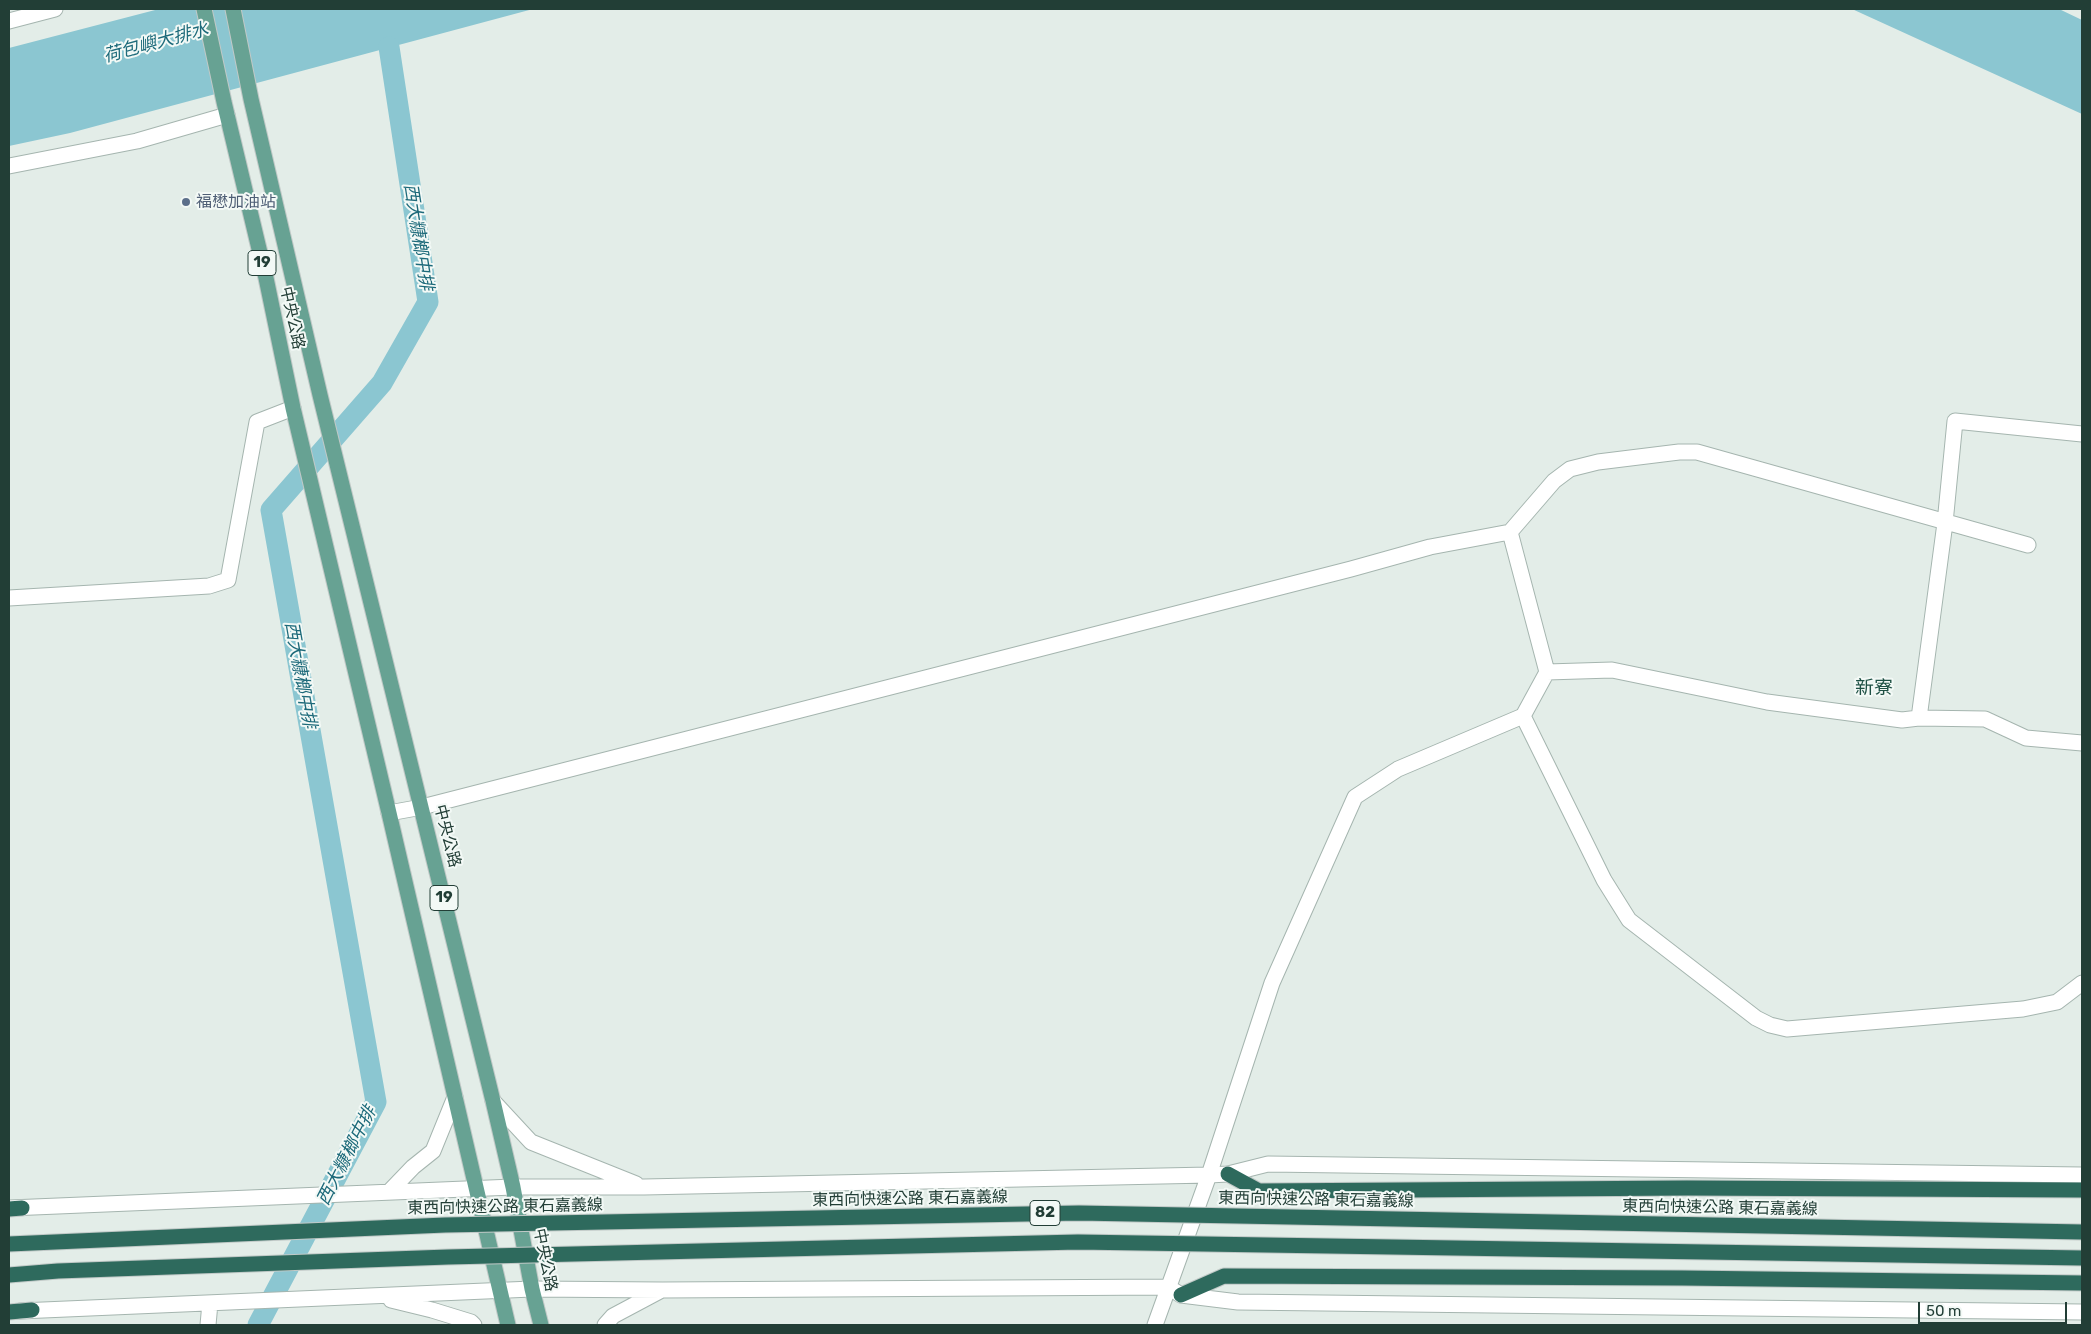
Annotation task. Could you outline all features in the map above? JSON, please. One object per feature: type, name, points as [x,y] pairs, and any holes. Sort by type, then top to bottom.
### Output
[{"type":"highway","points":[[1228,1174],[1259,1190],[1687,1188],[2082,1190]]},
{"type":"highway","name":"東西向快速公路 東石嘉義線","points":[[9,1244],[445,1225],[1079,1213],[2082,1232]]},
{"type":"highway","name":"82","points":[[9,1275],[58,1271],[448,1257],[1078,1242],[2082,1258]]},
{"type":"highway","points":[[1182,1295],[1224,1276],[1683,1278],[2082,1283]]},
{"type":"highway","points":[[9,1312],[32,1310]]},
{"type":"main road","name":"19","points":[[204,9],[225,109]]},
{"type":"main road","name":"中央公路","points":[[233,9],[251,99],[323,409],[493,1101],[513,1187],[532,1289],[541,1325]]},
{"type":"main road","name":"中央公路","points":[[225,109],[266,278],[292,408],[389,813]]},
{"type":"main road","name":"19","points":[[389,813],[498,1290],[508,1325]]},
{"type":"street","points":[[9,21],[55,9]]},
{"type":"street","points":[[9,166],[137,141],[225,109]]},
{"type":"street","points":[[9,598],[209,586],[228,580],[256,422],[292,408]]},
{"type":"street","points":[[1919,718],[1945,523],[1955,421],[2082,434]]},
{"type":"street","points":[[389,813],[422,807],[1351,569],[1430,546],[1510,532],[1554,481],[1570,469],[1598,462],[1679,452],[1697,452],[2028,546]]},
{"type":"street","points":[[1156,1325],[1209,1175],[1272,983],[1355,797],[1398,769],[1523,716],[1546,672],[1510,532]]},
{"type":"street","points":[[1546,672],[1612,670],[1767,702],[1902,720],[1919,718],[1984,719],[2026,738],[2082,744]]},
{"type":"street","points":[[1523,716],[1604,880],[1629,920],[1756,1018],[1770,1026],[1787,1029],[2023,1009],[2057,1002],[2082,983]]},
{"type":"street","points":[[383,1192],[433,1151],[455,1097]]},
{"type":"street","points":[[493,1101],[531,1142],[644,1187]]},
{"type":"street","points":[[13,1208],[475,1188],[644,1187],[1209,1175],[1228,1174],[1268,1164],[2082,1175]]},
{"type":"street","points":[[32,1310],[532,1289],[1168,1287],[1182,1295],[1238,1302],[2082,1312]]},
{"type":"street","points":[[605,1325],[613,1316],[662,1290]]},
{"type":"street","points":[[375,1296],[432,1310],[471,1322],[474,1325]]},
{"type":"street","points":[[208,1325],[210,1303]]},
{"type":"water","name":"荷包嶼大排水","points":[[159,9],[533,9],[70,133],[9,146],[9,48]]},
{"type":"water","points":[[1852,9],[2059,9],[2082,20],[2082,114]]},
{"type":"waterway","name":"西大糠榔中排","points":[[258,1325],[376,1102],[271,510],[382,383],[428,302],[389,47]]},
{"type":"place","name":"福懋加油站","points":[[186,202]]},
{"type":"district","name":"新寮","points":[[1874,689]]}]
